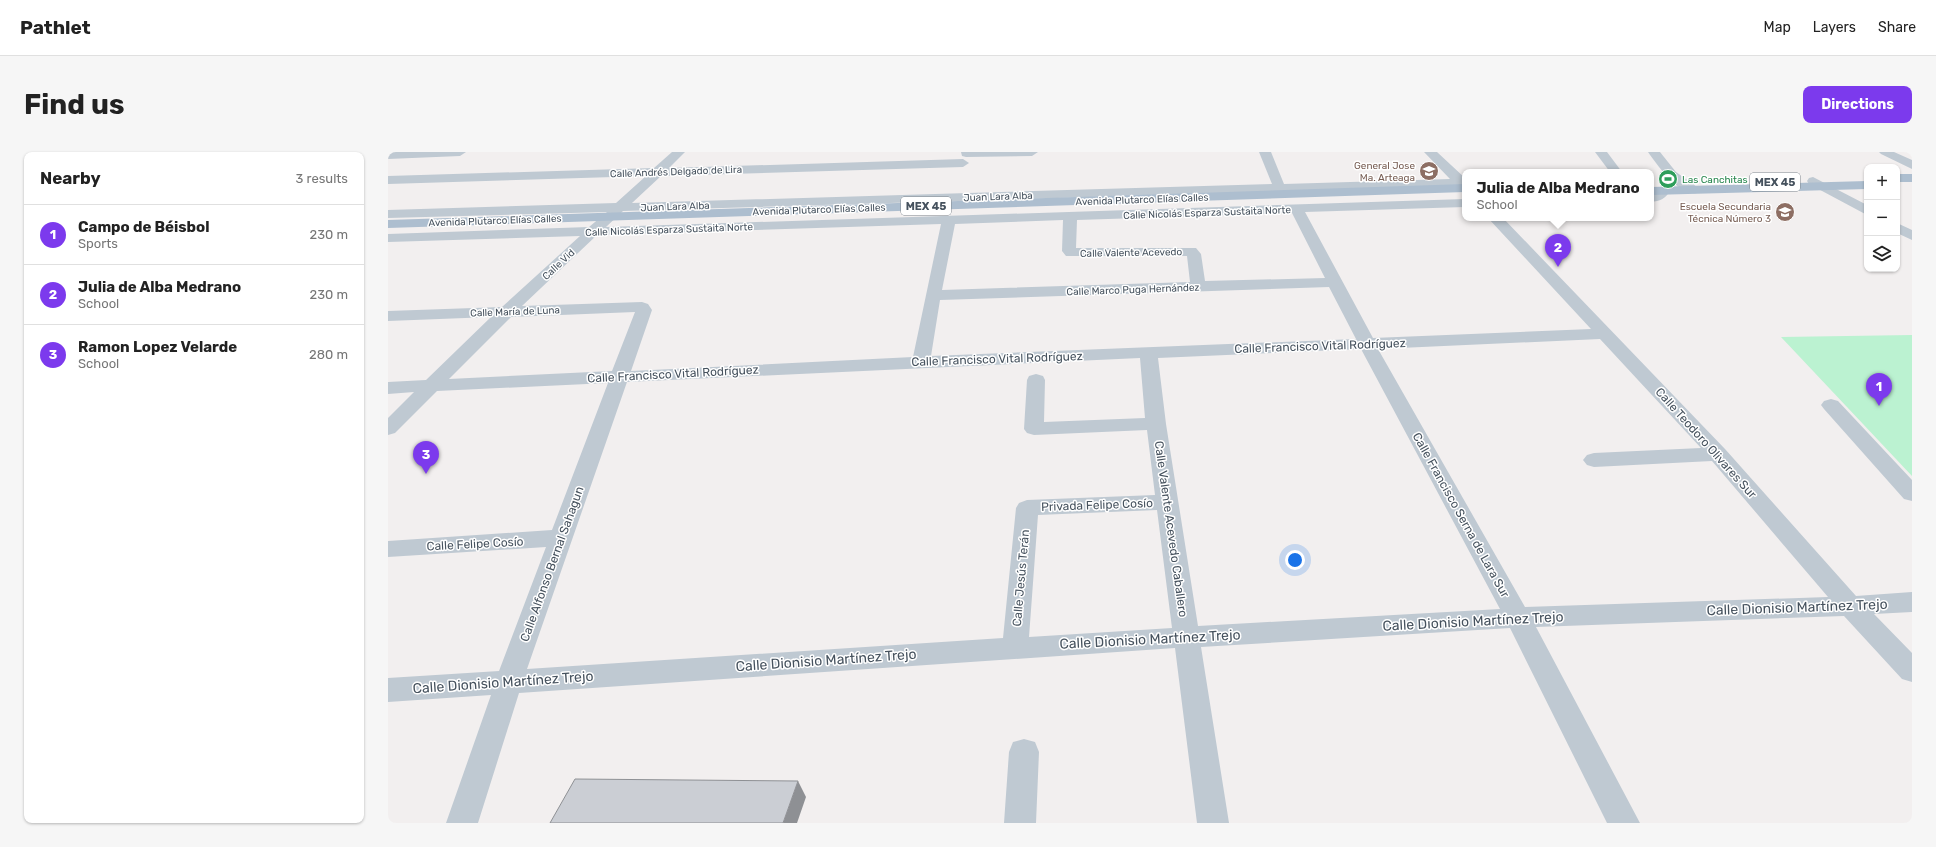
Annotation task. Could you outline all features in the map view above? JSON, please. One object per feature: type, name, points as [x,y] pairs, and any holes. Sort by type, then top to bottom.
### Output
[{"type":"main road","points":[[1900,178],[1912,178]]},
{"type":"main road","name":"MEX 45","points":[[1818,184],[1864,179]]},
{"type":"main road","name":"MEX 45","points":[[1655,187],[1818,184],[1864,185]]},
{"type":"main road","points":[[1900,184],[1912,184]]},
{"type":"main road","name":"Avenida Plutarco Elías Calles","points":[[388,224],[606,220],[729,221],[1067,211],[1198,198],[1462,185]]},
{"type":"main road","points":[[1048,195],[1067,211]]},
{"type":"main road","name":"Avenida Plutarco Elías Calles","points":[[1198,198],[1462,197]]},
{"type":"main road","points":[[1183,212],[1198,198]]},
{"type":"main road","points":[[745,211],[766,203]]},
{"type":"main road","points":[[485,211],[498,223]]},
{"type":"main road","name":"Avenida Plutarco Elías Calles","points":[[606,220],[745,211],[1067,211]]},
{"type":"main road","points":[[729,221],[753,226]]},
{"type":"main road","name":"Avenida Plutarco Elías Calles","points":[[388,230],[498,223]]},
{"type":"main road","points":[[458,235],[498,223]]},
{"type":"street","points":[[388,155],[460,152]]},
{"type":"street","name":"Calle Vid","points":[[388,429],[507,311],[679,152]]},
{"type":"street","name":"Calle Andrés Delgado de Lira","points":[[388,180],[658,172],[1032,152]]},
{"type":"street","points":[[1265,152],[1280,188]]},
{"type":"street","points":[[1430,152],[1462,183]]},
{"type":"street","points":[[1601,152],[1614,169]]},
{"type":"street","points":[[1654,152],[1672,175],[1688,187]]},
{"type":"street","points":[[1886,152],[1912,165]]},
{"type":"street","points":[[1906,152],[1912,155]]},
{"type":"street","points":[[957,198],[965,156]]},
{"type":"street","points":[[1818,184],[1864,209]]},
{"type":"street","name":"Juan Lara Alba","points":[[388,214],[485,211],[606,220],[766,203],[1048,195],[1198,198],[1280,188],[1462,185]]},
{"type":"street","points":[[1654,198],[1658,197],[1655,187]]},
{"type":"street","name":"Calle Nicolás Esparza Sustaita Norte","points":[[388,238],[458,235],[606,220],[753,226],[949,220],[1067,211],[1183,212],[1462,203]]},
{"type":"street","name":"Calle Francisco Serna de Lara Sur","points":[[1296,208],[1367,344],[1518,618],[1624,823]]},
{"type":"street","name":"Calle Valente Acevedo","points":[[1067,211],[1069,251],[1071,253],[1191,251],[1194,254],[1198,286]]},
{"type":"street","points":[[921,362],[949,220]]},
{"type":"street","name":"Calle Teodoro Olivares Sur","points":[[1498,221],[1718,454],[1850,606],[1912,671]]},
{"type":"street","points":[[1900,229],[1912,236]]},
{"type":"street","name":"Calle Marco Puga Hernández","points":[[933,296],[1334,282]]},
{"type":"street","name":"Calle María de Luna","points":[[388,316],[507,311],[646,299]]},
{"type":"street","name":"Calle Alfonso Bernal Sahagun","points":[[462,823],[509,682],[621,377],[644,310],[646,299]]},
{"type":"street","name":"Calle Francisco Vital Rodríguez","points":[[388,388],[921,362],[1606,334]]},
{"type":"street","name":"Calle Valente Acevedo Caballero","points":[[1148,353],[1156,424],[1213,823]]},
{"type":"street","points":[[1036,380],[1034,429],[1156,424]]},
{"type":"street","points":[[1831,405],[1912,494]]},
{"type":"street","points":[[1594,460],[1718,454]]},
{"type":"street","name":"Privada Felipe Cosío","points":[[1027,508],[1168,502]]},
{"type":"street","name":"Calle Jesús Terán","points":[[1015,648],[1027,508]]},
{"type":"street","name":"Calle Felipe Cosío","points":[[388,549],[562,538]]},
{"type":"street","name":"Calle Dionisio Martínez Trejo","points":[[388,690],[1187,637],[1518,618],[1850,606],[1912,602]]},
{"type":"street","points":[[1020,823],[1024,752]]},
{"type":"green space","points":[[1912,335],[1912,476],[1781,337]]},
{"type":"building","points":[[575,779],[798,781],[783,823],[550,823]]},
{"type":"place","name":"General Jose Ma. Arteaga","points":[[1429,171]]},
{"type":"place","name":"Las Canchitas","points":[[1668,179]]},
{"type":"place","name":"Escuela Secundaria Técnica Número 3","points":[[1785,212]]},
{"type":"place","name":"Julia de Alba Medrano","points":[[1558,267]]},
{"type":"place","name":"Campo de Béisbol","points":[[1879,406]]},
{"type":"place","name":"Ramon Lopez Velarde","points":[[426,474]]}]
